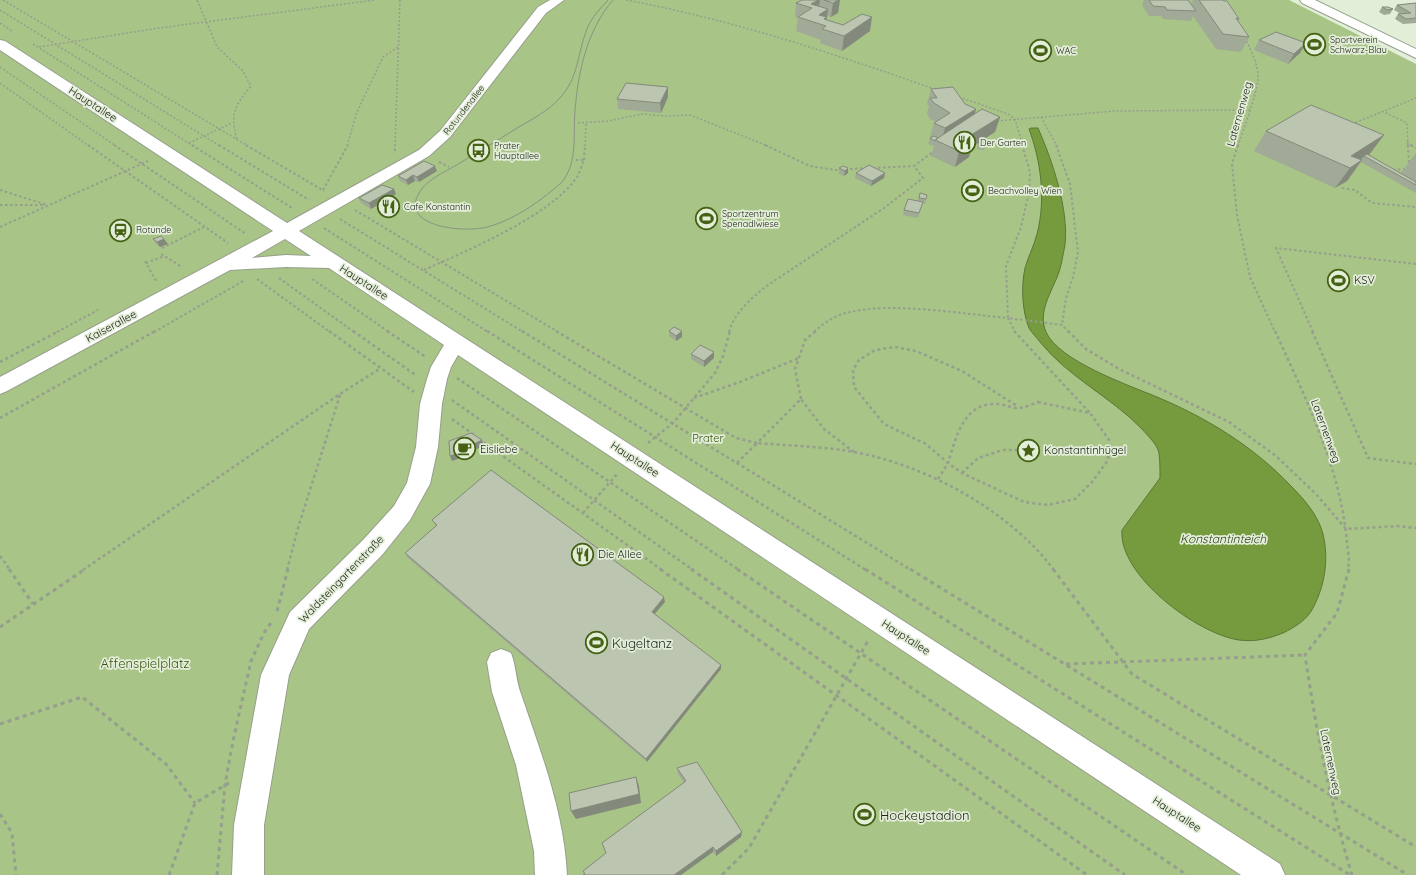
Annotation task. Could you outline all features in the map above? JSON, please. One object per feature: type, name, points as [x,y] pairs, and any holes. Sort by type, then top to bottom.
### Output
[{"type":"street","name":"Rotundenallee","points":[[286,231],[319,206],[424,153],[440,139],[542,10],[558,0]]},
{"type":"street","points":[[1306,0],[1416,54]]},
{"type":"street","name":"Hauptallee","points":[[11,47],[167,153],[1269,875]]},
{"type":"street","name":"Kaiserallee","points":[[0,386],[286,231]]},
{"type":"street","name":"Kaiserallee","points":[[222,267],[251,262],[286,261],[335,263]]},
{"type":"street","name":"Waldsteingartenstraße","points":[[248,875],[249,825],[275,675],[299,621],[373,547],[402,513],[418,484],[427,447],[433,396],[441,366],[456,342]]},
{"type":"street","points":[[501,662],[506,692],[531,765],[550,851],[551,875]]},
{"type":"path","points":[[3,0],[328,194],[319,206]]},
{"type":"path","points":[[197,0],[217,47],[243,71],[251,86],[232,110],[232,123],[238,140]]},
{"type":"path","points":[[11,47],[56,45],[207,21],[375,0]]},
{"type":"path","points":[[395,152],[400,0]]},
{"type":"path","points":[[626,0],[669,8],[823,50],[942,91]]},
{"type":"path","points":[[0,10],[1408,875]]},
{"type":"path","points":[[0,23],[11,47],[143,164],[262,245]]},
{"type":"path","name":"Laternenweg","points":[[1243,34],[1252,52],[1258,74],[1250,110],[1232,164],[1237,215],[1250,277],[1308,403],[1341,496],[1346,529],[1349,568],[1337,613],[1305,655],[1319,748],[1338,832],[1351,875]]},
{"type":"path","points":[[11,47],[38,47],[293,208]]},
{"type":"path","points":[[322,191],[350,140],[357,112],[383,57],[398,47]]},
{"type":"path","points":[[0,83],[228,243]]},
{"type":"path","points":[[957,96],[1008,114],[1015,119],[1030,172],[1029,192],[1021,227],[1006,266],[1008,318],[1015,332],[1090,414],[1109,440],[1108,460],[1093,481],[1075,499],[1048,505],[1024,502],[962,473],[926,444],[884,424],[853,386],[852,372],[856,363],[863,355],[872,350],[892,346],[908,348],[953,367],[1020,408]]},
{"type":"path","points":[[1346,126],[1416,98]]},
{"type":"path","points":[[990,122],[1114,111],[1250,110]]},
{"type":"path","points":[[1382,111],[1408,122],[1407,142],[1409,169],[1392,170]]},
{"type":"path","points":[[578,123],[608,121],[642,114],[665,116],[690,115],[756,140],[810,166],[836,170],[914,166],[937,148]]},
{"type":"path","points":[[1041,117],[1059,150],[1070,184],[1076,226],[1078,252],[1073,277],[1066,298],[1062,325]]},
{"type":"path","points":[[424,270],[491,239],[559,197],[572,185],[580,173],[584,160],[586,122]]},
{"type":"path","points":[[0,227],[232,123]]},
{"type":"path","points":[[1407,142],[1416,148]]},
{"type":"path","points":[[575,160],[584,160]]},
{"type":"path","points":[[583,513],[593,500],[633,458],[687,408],[715,373],[722,356],[731,325],[747,302],[765,287],[884,208],[923,178],[914,166]]},
{"type":"path","points":[[1342,188],[1355,190],[1372,203],[1416,207]]},
{"type":"path","points":[[0,190],[47,206]]},
{"type":"path","points":[[0,205],[47,206]]},
{"type":"path","points":[[350,207],[736,438],[757,443],[854,452],[912,468],[938,479],[1008,522],[1046,559],[1120,661],[1132,674],[1416,847]]},
{"type":"path","points":[[320,225],[1351,875]]},
{"type":"path","points":[[162,248],[204,227]]},
{"type":"path","points":[[1416,264],[1276,248],[1368,458],[1416,464]]},
{"type":"path","points":[[161,254],[182,267]]},
{"type":"path","points":[[156,281],[146,262],[164,256]]},
{"type":"path","points":[[286,261],[1187,875]]},
{"type":"path","points":[[258,275],[253,276],[381,368],[433,396],[593,500],[1125,875]]},
{"type":"path","points":[[276,276],[583,513],[1087,875]]},
{"type":"path","points":[[0,418],[246,280]]},
{"type":"path","points":[[854,452],[836,441],[818,422],[801,399],[795,369],[805,340],[825,322],[845,313],[862,310],[896,308],[1049,323],[1062,325],[1086,349],[1112,365],[1229,422],[1276,456],[1316,494],[1346,529],[1398,526],[1416,528]]},
{"type":"path","points":[[694,399],[799,358]]},
{"type":"path","points":[[0,627],[340,394],[381,368]]},
{"type":"path","points":[[277,614],[298,528],[340,394]]},
{"type":"path","points":[[737,462],[801,399]]},
{"type":"path","points":[[938,479],[948,463],[957,435],[968,414],[986,405],[996,404],[1020,408],[1038,402],[1090,414]]},
{"type":"path","points":[[962,473],[978,458],[1003,450],[1029,450]]},
{"type":"path","points":[[0,556],[33,604]]},
{"type":"path","points":[[722,875],[749,848],[880,620]]},
{"type":"path","points":[[1065,664],[1305,655]]},
{"type":"path","points":[[0,724],[82,697],[166,764],[195,803]]},
{"type":"path","points":[[169,875],[195,803],[225,784],[259,767]]},
{"type":"path","points":[[0,814],[12,833],[16,875]]},
{"type":"green space","name":"Prater","points":[[0,0],[1289,0],[1416,64],[1416,875],[0,875]]},
{"type":"water","name":"Konstantinteich","points":[[1038,128],[1049,155],[1062,201],[1066,231],[1062,262],[1047,301],[1043,316],[1046,332],[1053,343],[1065,353],[1096,371],[1176,405],[1228,434],[1261,458],[1296,491],[1306,502],[1318,520],[1323,534],[1326,553],[1323,581],[1313,608],[1304,620],[1283,633],[1251,641],[1239,640],[1202,627],[1163,600],[1146,583],[1133,565],[1124,547],[1122,530],[1160,478],[1159,453],[1154,443],[1142,429],[1117,407],[1063,366],[1029,328],[1025,314],[1023,283],[1025,268],[1040,221],[1042,194],[1037,154],[1029,129]]},
{"type":"building","points":[[802,0],[818,0],[811,4],[828,9],[819,15],[827,17],[824,19],[843,25],[862,14],[872,17],[844,36],[822,29],[826,26],[798,17],[812,8],[796,3]]},
{"type":"building","points":[[824,0],[838,0],[833,3]]},
{"type":"building","points":[[1149,0],[1188,0],[1196,11],[1167,10],[1165,7],[1153,6]]},
{"type":"building","points":[[1199,0],[1227,1],[1249,37],[1223,34]]},
{"type":"building","points":[[1416,3],[1416,18],[1406,19],[1398,14],[1411,13],[1397,5]]},
{"type":"building","points":[[1382,7],[1388,7],[1393,9],[1387,10]]},
{"type":"building","points":[[1276,32],[1306,43],[1294,54],[1259,40]]},
{"type":"building","points":[[626,83],[668,87],[660,103],[617,99]]},
{"type":"building","points":[[953,87],[965,104],[976,109],[945,128],[934,123],[950,113],[934,103],[930,98],[937,98],[931,89]]},
{"type":"building","points":[[1311,105],[1384,135],[1351,156],[1362,160],[1350,168],[1266,131]]},
{"type":"building","points":[[982,109],[1000,117],[966,138],[974,142],[959,151],[935,140]]},
{"type":"building","points":[[934,136],[938,138],[935,141],[930,138]]},
{"type":"building","points":[[979,141],[986,142],[986,145],[979,144]]},
{"type":"building","points":[[1367,154],[1416,182],[1416,185],[1364,156]]},
{"type":"building","points":[[424,161],[435,166],[417,177],[413,175],[406,180],[398,176]]},
{"type":"building","points":[[869,165],[885,173],[872,181],[856,173]]},
{"type":"building","points":[[843,166],[848,168],[845,171],[839,168]]},
{"type":"building","points":[[382,185],[394,189],[369,203],[359,198]]},
{"type":"building","points":[[920,193],[927,195],[926,199],[919,198]]},
{"type":"building","points":[[908,199],[923,202],[919,213],[904,210]]},
{"type":"building","points":[[161,236],[164,239],[157,242],[153,239]]},
{"type":"building","points":[[674,327],[682,331],[676,336],[669,331]]},
{"type":"building","points":[[700,345],[714,352],[704,361],[691,354]]},
{"type":"building","points":[[471,433],[482,440],[467,447],[467,450],[450,456],[449,441]]},
{"type":"building","name":"Kugeltanz","points":[[491,470],[664,597],[652,612],[721,665],[646,759],[405,553],[437,525],[432,520]]},
{"type":"building","points":[[697,762],[742,832],[716,851],[713,847],[674,875],[583,875],[585,874],[583,871],[606,853],[602,843],[686,781],[677,768]]},
{"type":"building","points":[[636,777],[639,794],[571,811],[569,793]]},
{"type":"tram line","points":[[608,0],[589,25],[577,66],[566,91],[559,99],[539,115],[428,182],[421,190],[415,203],[417,213],[425,220],[452,228],[467,229],[491,226],[501,223],[529,208],[562,182],[567,174],[573,157],[576,96],[585,52],[590,38],[604,12],[613,0]]},
{"type":"place","name":"Sportverein Schwarz-Blau","points":[[1315,45]]},
{"type":"place","name":"WAC","points":[[1041,51]]},
{"type":"place","name":"Der Garten","points":[[964,143]]},
{"type":"place","name":"Prater Hauptallee","points":[[479,151]]},
{"type":"place","name":"Beachvolley Wien","points":[[972,191]]},
{"type":"place","name":"Cafe Konstantin","points":[[388,207]]},
{"type":"place","name":"Sportzentrum Spenadlwiese","points":[[706,219]]},
{"type":"place","name":"Rotunde","points":[[121,230]]},
{"type":"place","name":"KSV","points":[[1339,280]]},
{"type":"place","name":"Eisliebe","points":[[464,449]]},
{"type":"place","name":"Konstantinhügel","points":[[1029,450]]},
{"type":"place","name":"Die Allee","points":[[583,554]]},
{"type":"place","name":"Kugeltanz","points":[[597,643]]},
{"type":"place","name":"Hockeystadion","points":[[865,815]]},
{"type":"park label","name":"Affenspielplatz","points":[[145,663]]}]
